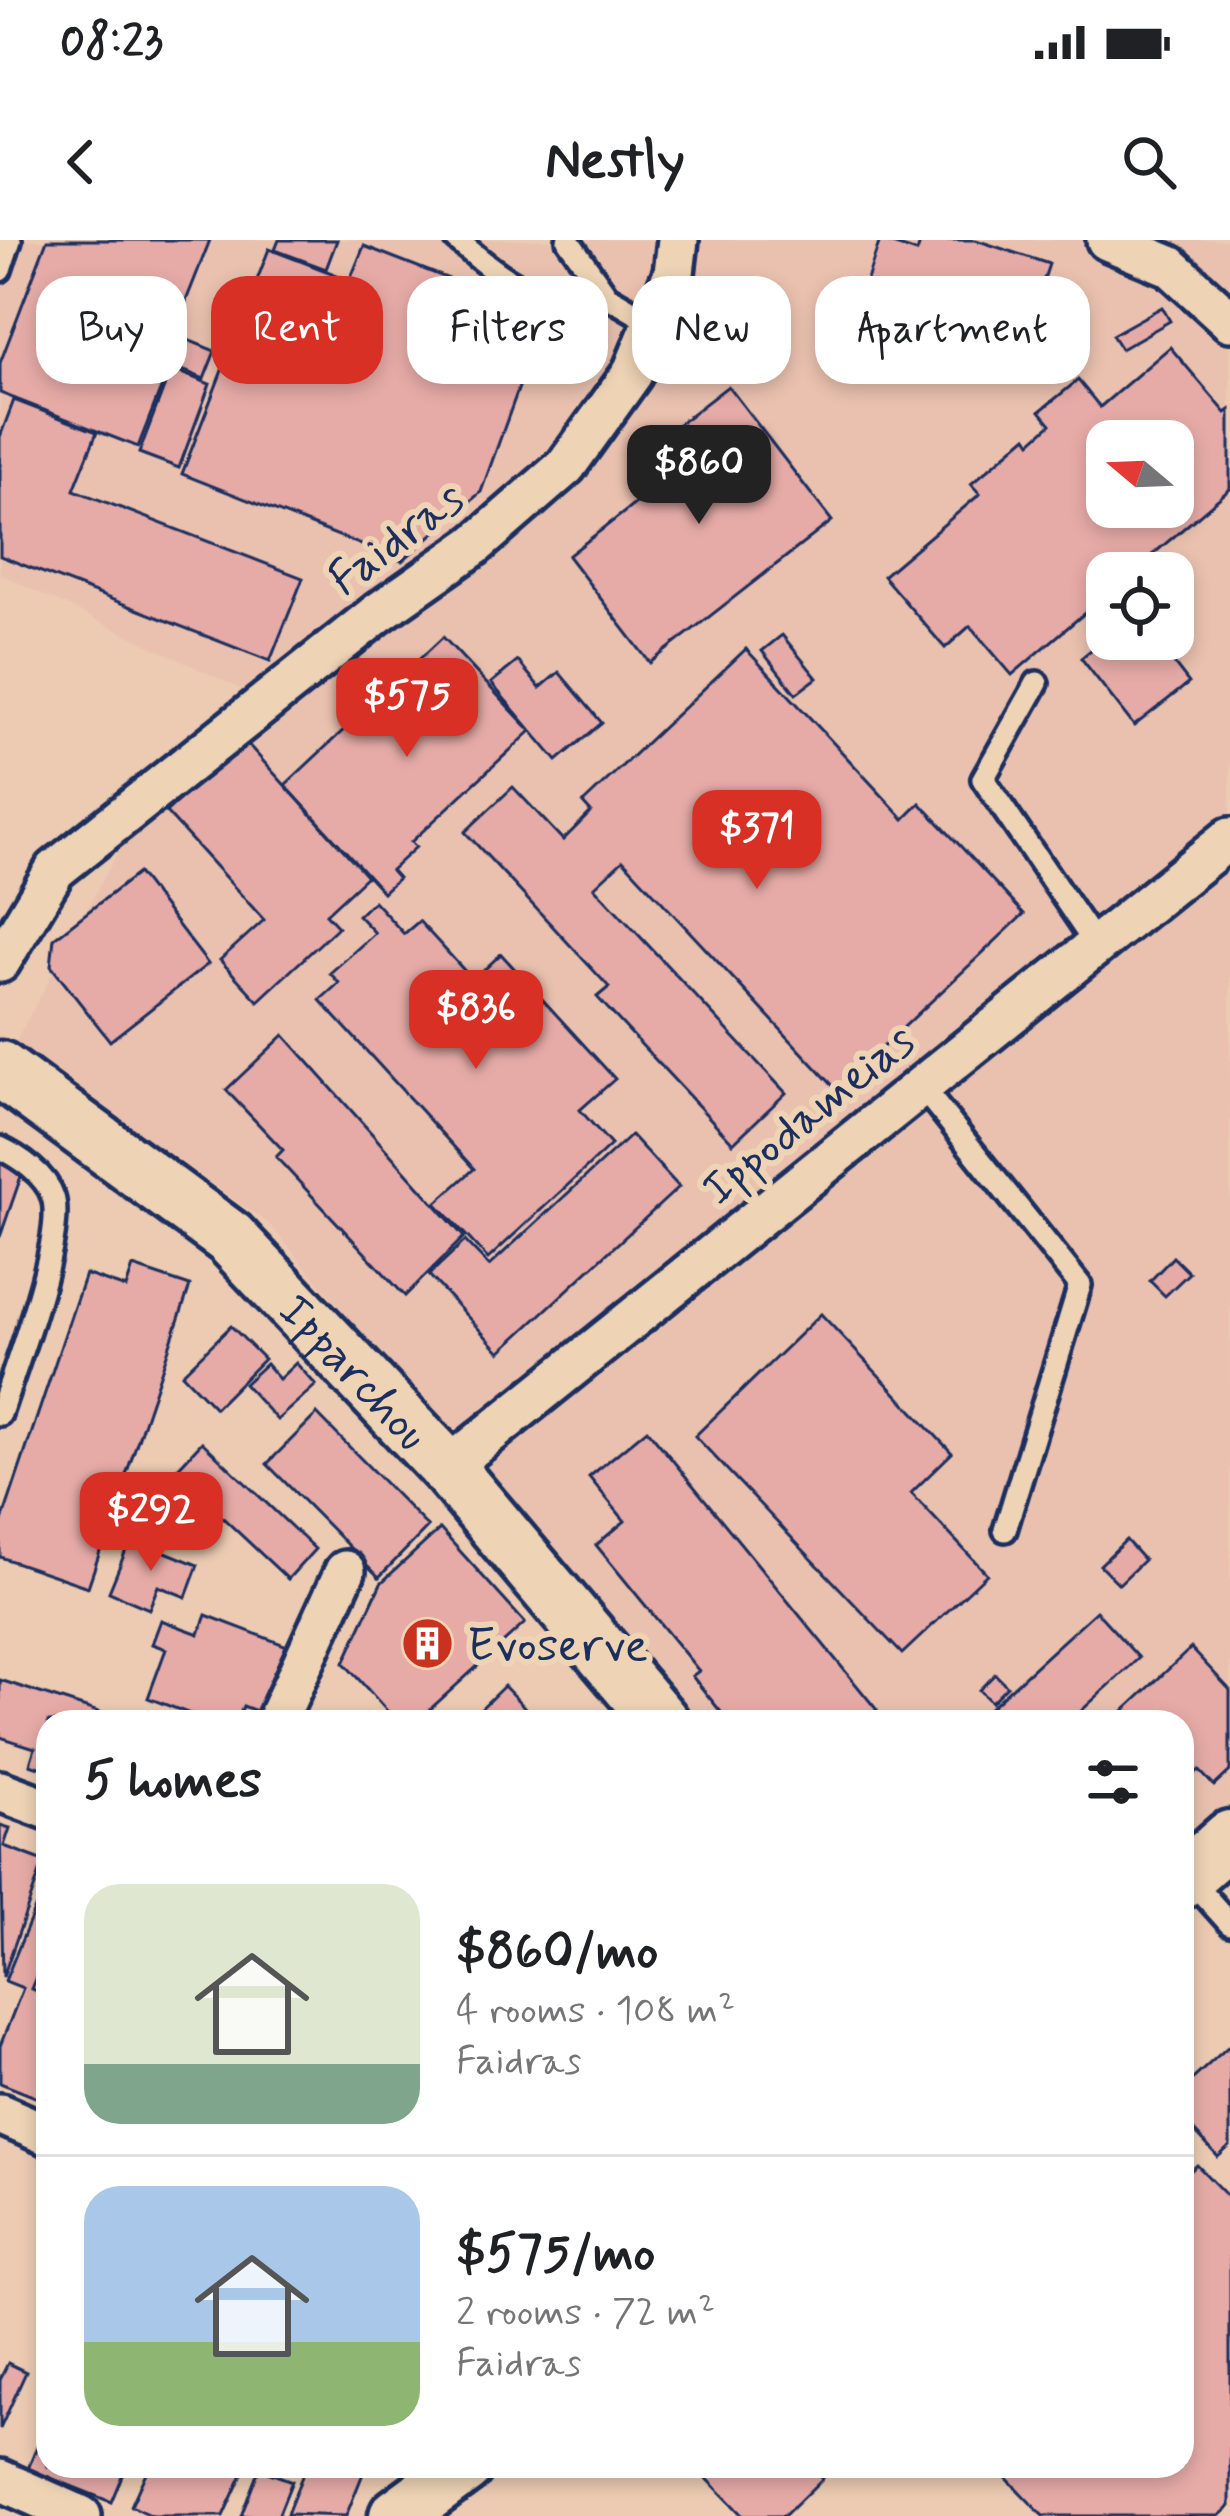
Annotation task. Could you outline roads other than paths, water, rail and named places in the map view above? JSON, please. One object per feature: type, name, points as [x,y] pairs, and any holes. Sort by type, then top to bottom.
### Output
[{"type":"street","name":"Faidras","points":[[673,276],[678,240]]},
{"type":"street","points":[[1107,240],[1170,266],[1230,321]]},
{"type":"street","name":"Faidras","points":[[0,962],[55,870],[377,613],[475,544],[566,466],[632,374]]},
{"type":"street","name":"Ippodameias","points":[[447,1468],[1230,838]]},
{"type":"street","name":"Ipparchou","points":[[0,1069],[230,1238],[447,1468],[652,1710]]},
{"type":"street","points":[[282,1710],[346,1571]]},
{"type":"street","points":[[0,1791],[36,1804]]},
{"type":"street","points":[[1194,1869],[1230,1838]]},
{"type":"street","points":[[0,2114],[36,2129]]},
{"type":"street","points":[[398,2516],[449,2478]]},
{"type":"street","points":[[0,2480],[81,2516]]},
{"type":"lane","points":[[0,270],[10,240]]},
{"type":"lane","points":[[457,240],[504,276]]},
{"type":"lane","points":[[568,240],[594,276]]},
{"type":"lane","points":[[608,296],[632,310]]},
{"type":"lane","points":[[1037,683],[982,779],[1096,945]]},
{"type":"lane","points":[[921,1086],[1080,1285],[1005,1530]]},
{"type":"lane","points":[[0,1148],[22,1158],[53,1195],[56,1230],[0,1414]]},
{"type":"lane","points":[[1194,1888],[1230,1924]]},
{"type":"place","name":"Evoserve","points":[[428,1643]]}]
